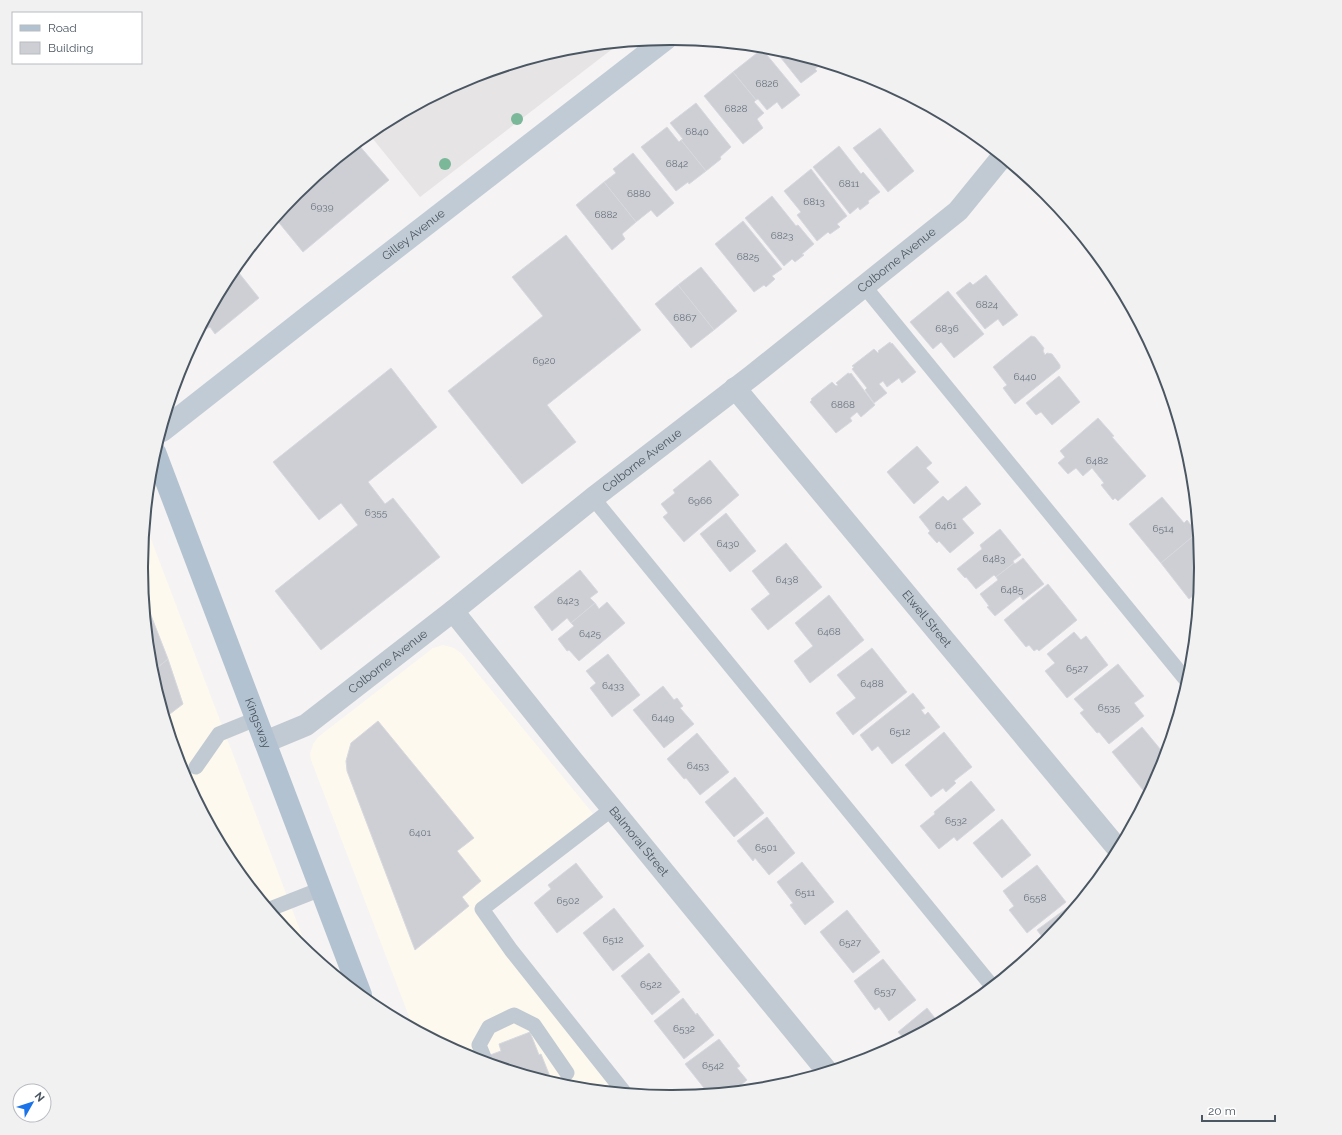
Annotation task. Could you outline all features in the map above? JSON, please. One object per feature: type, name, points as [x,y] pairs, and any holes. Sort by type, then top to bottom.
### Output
[{"type":"main road","name":"Kingsway","points":[[159,464],[357,985]]},
{"type":"street","name":"Gilley Avenue","points":[[168,426],[316,309],[656,45]]},
{"type":"street","name":"Colborne Avenue","points":[[265,742],[306,725],[453,611],[593,498],[736,388],[958,212],[999,161]]},
{"type":"street","name":"Elwell Street","points":[[736,388],[1114,844]]},
{"type":"street","name":"Balmoral Street","points":[[453,611],[612,809],[823,1067]]},
{"type":"lane","points":[[864,286],[1182,675]]},
{"type":"lane","points":[[593,498],[989,982]]},
{"type":"lane","points":[[196,767],[219,734],[256,719]]},
{"type":"lane","points":[[612,809],[482,909],[511,950],[620,1088]]},
{"type":"lane","points":[[274,907],[321,888]]},
{"type":"lane","points":[[483,1054],[479,1045],[489,1027],[514,1015],[534,1025],[567,1073]]},
{"type":"shaded area","points":[[613,48],[420,197],[373,139],[410,115],[471,85],[536,63],[569,55]]},
{"type":"shaded area","points":[[150,536],[303,938],[256,886],[237,858],[202,799],[188,767],[166,703],[153,636],[148,568]]},
{"type":"shaded area","points":[[443,645],[454,648],[461,653],[599,821],[482,909],[621,1088],[569,1080],[503,1062],[471,1050],[410,1020],[310,754],[313,744],[318,737],[433,648]]},
{"type":"building","points":[[758,52],[766,54],[800,95],[782,109],[777,102],[767,110],[758,99],[756,100],[733,72]]},
{"type":"building","points":[[780,57],[818,67],[815,69],[817,71],[801,83]]},
{"type":"building","points":[[733,72],[756,100],[754,102],[764,113],[757,119],[763,128],[743,144],[704,96]]},
{"type":"building","points":[[696,103],[731,147],[720,157],[721,159],[706,171],[681,140],[683,139],[670,123]]},
{"type":"building","points":[[667,127],[679,142],[681,140],[706,171],[689,184],[688,182],[676,191],[641,147]]},
{"type":"building","points":[[880,128],[914,171],[888,192],[853,148]]},
{"type":"building","points":[[839,146],[861,174],[863,172],[880,192],[868,201],[869,203],[860,210],[858,207],[850,214],[813,167]]},
{"type":"building","points":[[361,147],[389,180],[303,252],[279,222],[326,175]]},
{"type":"building","points":[[633,153],[674,203],[657,217],[651,210],[636,222],[604,182],[616,173],[613,169]]},
{"type":"building","points":[[811,169],[847,216],[837,224],[840,227],[830,234],[828,232],[817,241],[797,215],[801,212],[784,191]]},
{"type":"building","points":[[604,182],[636,222],[622,234],[625,239],[612,250],[576,205]]},
{"type":"building","points":[[772,196],[796,226],[798,225],[814,244],[795,262],[792,259],[784,266],[745,218]]},
{"type":"building","points":[[743,221],[782,269],[772,276],[775,279],[766,287],[764,285],[754,292],[715,244]]},
{"type":"building","points":[[566,235],[641,330],[547,405],[576,442],[522,484],[448,391],[543,316],[512,277]]},
{"type":"building","points":[[701,267],[737,311],[714,330],[678,285]]},
{"type":"building","points":[[239,273],[259,298],[215,334],[210,327],[206,329]]},
{"type":"building","points":[[986,275],[1018,315],[1003,326],[998,319],[985,329],[956,293],[970,282],[973,285]]},
{"type":"building","points":[[678,285],[714,330],[691,348],[655,304]]},
{"type":"building","points":[[948,291],[984,334],[954,358],[941,342],[933,349],[910,322]]},
{"type":"building","points":[[1031,336],[1035,337],[1044,348],[1043,351],[1045,355],[1047,353],[1052,354],[1060,365],[1060,368],[1015,404],[1003,388],[1007,385],[993,367]]},
{"type":"building","points":[[890,342],[916,372],[902,383],[899,378],[887,387],[883,381],[879,384],[887,393],[874,403],[865,390],[867,388],[852,369],[854,367],[852,366],[874,349],[878,353],[878,351]]},
{"type":"building","points":[[391,368],[437,427],[368,482],[385,504],[393,498],[440,557],[321,650],[275,591],[358,525],[341,503],[319,520],[273,462]]},
{"type":"building","points":[[848,373],[851,373],[875,405],[861,417],[857,412],[850,418],[852,421],[836,433],[810,402],[812,400],[811,399],[832,382],[836,386],[838,385],[836,383]]},
{"type":"building","points":[[1059,376],[1080,402],[1052,425],[1041,412],[1036,415],[1026,403]]},
{"type":"building","points":[[1098,418],[1114,436],[1112,437],[1146,476],[1118,501],[1115,498],[1113,500],[1101,485],[1104,483],[1092,468],[1083,476],[1076,468],[1068,474],[1058,463],[1065,457],[1060,451]]},
{"type":"building","points":[[917,446],[932,463],[926,468],[939,482],[914,504],[887,472]]},
{"type":"building","points":[[710,460],[739,495],[684,542],[663,517],[668,513],[661,504],[675,493],[673,490]]},
{"type":"building","points":[[966,486],[981,504],[962,519],[974,533],[950,553],[939,541],[937,543],[928,533],[930,531],[919,517],[943,496],[948,501]]},
{"type":"building","points":[[1162,497],[1184,523],[1187,520],[1191,526],[1192,537],[1161,563],[1129,524]]},
{"type":"building","points":[[726,513],[756,551],[730,572],[700,534]]},
{"type":"building","points":[[1000,529],[1021,555],[1013,561],[1014,563],[996,577],[994,575],[976,589],[957,569],[982,549],[980,545]]},
{"type":"building","points":[[1192,537],[1194,568],[1192,596],[1189,599],[1161,563]]},
{"type":"building","points":[[786,543],[822,587],[768,630],[751,609],[770,594],[752,571]]},
{"type":"building","points":[[1023,558],[1044,584],[1023,600],[1020,596],[995,616],[987,607],[989,606],[980,594],[998,580],[996,577]]},
{"type":"building","points":[[580,570],[598,592],[590,598],[595,603],[571,623],[567,618],[552,631],[534,607]]},
{"type":"building","points":[[1048,584],[1077,620],[1039,651],[1037,649],[1034,651],[1029,645],[1026,647],[1004,620]]},
{"type":"building","points":[[829,595],[864,640],[810,683],[794,661],[813,646],[795,623]]},
{"type":"building","points":[[607,602],[625,623],[579,661],[569,650],[567,651],[558,639],[574,626],[571,623],[595,603],[599,609]]},
{"type":"building","points":[[151,616],[168,659],[159,667]]},
{"type":"building","points":[[1074,632],[1081,640],[1086,636],[1108,665],[1067,698],[1045,671],[1055,663],[1047,654]]},
{"type":"building","points":[[872,648],[907,692],[853,735],[836,713],[856,698],[837,675]]},
{"type":"building","points":[[608,654],[640,695],[612,717],[590,688],[596,683],[586,671]]},
{"type":"building","points":[[168,659],[183,704],[170,714],[166,703],[159,667]]},
{"type":"building","points":[[1118,664],[1144,696],[1134,703],[1144,716],[1109,744],[1099,732],[1097,733],[1080,713],[1084,710],[1074,699]]},
{"type":"building","points":[[663,686],[674,700],[677,698],[683,706],[680,708],[694,724],[664,748],[633,710]]},
{"type":"building","points":[[913,693],[925,708],[921,710],[925,715],[928,712],[940,727],[892,764],[878,746],[872,751],[860,735]]},
{"type":"building","points":[[378,721],[474,838],[457,851],[481,881],[462,897],[469,906],[415,950],[347,771],[346,761],[351,743]]},
{"type":"building","points":[[1142,727],[1161,750],[1144,791],[1112,752]]},
{"type":"building","points":[[944,732],[972,767],[954,781],[956,783],[946,792],[943,788],[931,797],[905,765]]},
{"type":"building","points":[[697,733],[729,772],[700,795],[667,759]]},
{"type":"building","points":[[735,777],[764,813],[734,837],[705,802]]},
{"type":"building","points":[[971,781],[995,810],[957,841],[954,837],[939,849],[920,826],[935,814],[934,812]]},
{"type":"building","points":[[767,817],[795,853],[769,875],[755,858],[753,861],[737,841]]},
{"type":"building","points":[[1002,819],[1031,855],[1002,878],[973,843]]},
{"type":"building","points":[[802,862],[834,902],[805,925],[790,905],[793,903],[777,882]]},
{"type":"building","points":[[576,863],[603,897],[557,933],[534,903],[551,889],[548,885]]},
{"type":"building","points":[[1037,865],[1066,902],[1027,933],[1009,910],[1014,906],[1003,891]]},
{"type":"building","points":[[1068,907],[1041,936],[1037,930]]},
{"type":"building","points":[[614,908],[644,946],[613,971],[583,933]]},
{"type":"building","points":[[847,910],[880,952],[853,973],[820,932]]},
{"type":"building","points":[[649,953],[680,992],[652,1015],[621,976]]},
{"type":"building","points":[[883,959],[916,1000],[889,1021],[879,1007],[875,1010],[854,981]]},
{"type":"building","points":[[683,998],[714,1035],[684,1059],[654,1021]]},
{"type":"building","points":[[927,1008],[935,1018],[902,1036],[898,1032]]},
{"type":"building","points":[[530,1032],[539,1055],[541,1054],[550,1075],[491,1058],[490,1055],[501,1051],[499,1044]]},
{"type":"building","points":[[719,1039],[740,1066],[737,1068],[747,1080],[740,1086],[705,1089],[685,1064]]}]
